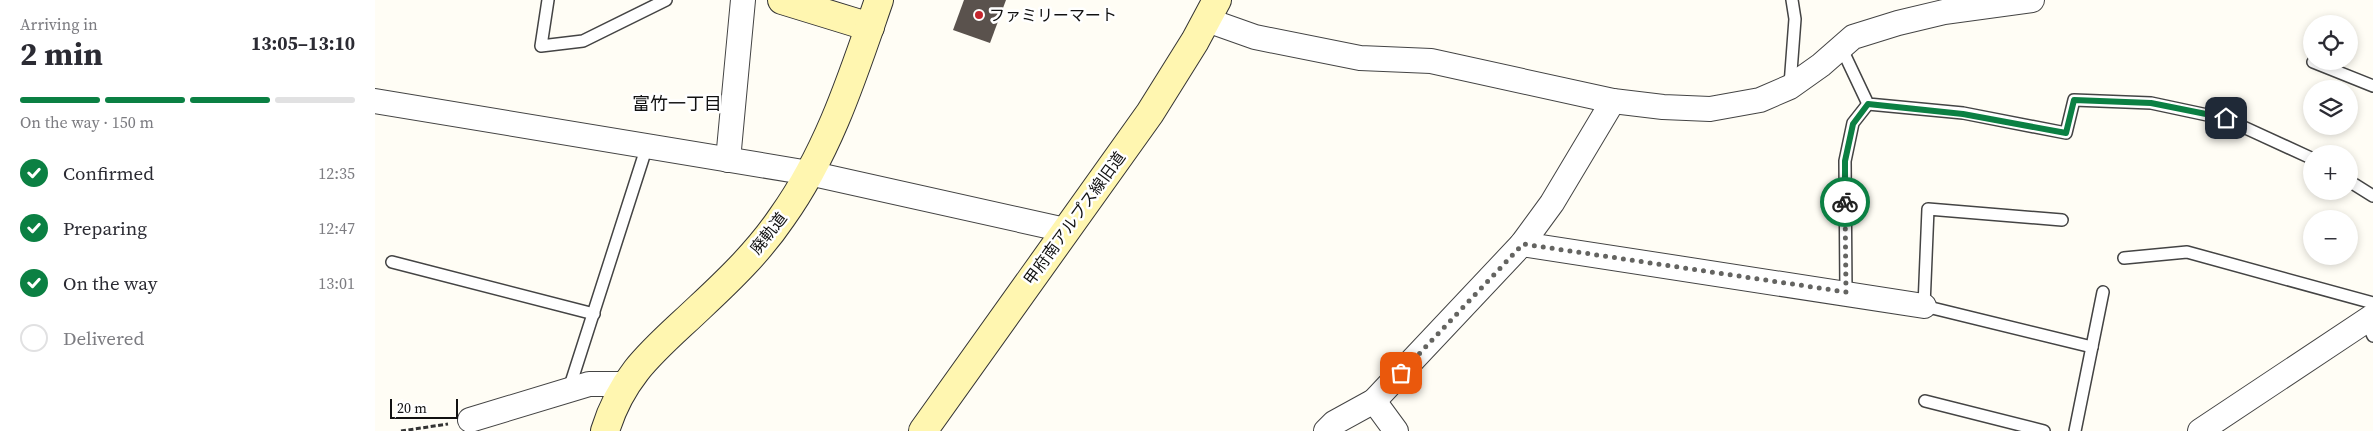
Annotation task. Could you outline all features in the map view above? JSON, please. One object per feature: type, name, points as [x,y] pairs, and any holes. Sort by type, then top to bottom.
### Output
[{"type":"street","points":[[728,160],[743,0]]},
{"type":"street","points":[[782,0],[870,27]]},
{"type":"street","name":"廃軌道","points":[[605,431],[611,410],[624,384],[648,354],[720,289],[753,254],[783,217],[835,125],[879,0]]},
{"type":"street","points":[[1212,10],[1255,37],[1351,56],[1431,61],[1613,102],[1709,109],[1760,100],[1790,87],[1821,65],[1853,37],[1944,6],[2032,0]]},
{"type":"street","name":"甲府南アルプス線旧道","points":[[923,431],[1150,113],[1212,10]]},
{"type":"street","points":[[375,101],[809,173],[1065,230]]},
{"type":"street","points":[[1326,431],[1334,423],[1373,401],[1523,244],[1552,203],[1613,102]]},
{"type":"street","points":[[1523,244],[1846,292],[1924,306]]},
{"type":"street","points":[[2200,431],[2371,319]]},
{"type":"street","points":[[471,420],[589,384],[624,384]]},
{"type":"street","points":[[1373,401],[1396,431]]},
{"type":"lane","points":[[549,0],[541,46],[583,41],[666,0]]},
{"type":"lane","points":[[1790,87],[1795,20],[1792,0]]},
{"type":"lane","points":[[1841,48],[1868,104]]},
{"type":"lane","points":[[2333,70],[2373,86]]},
{"type":"lane","points":[[1868,104],[1963,114],[2066,133],[2074,100],[2151,103],[2226,118],[2303,154]]},
{"type":"lane","points":[[1846,292],[1845,161],[1853,124],[1868,104]]},
{"type":"lane","points":[[569,391],[647,146]]},
{"type":"lane","points":[[2358,187],[2373,196]]},
{"type":"lane","points":[[2062,220],[1928,209],[1924,306],[2092,346]]},
{"type":"lane","points":[[2124,258],[2187,252],[2371,319]]},
{"type":"lane","points":[[393,262],[594,314]]},
{"type":"lane","points":[[2075,431],[2103,292]]},
{"type":"lane","points":[[1925,401],[2044,431]]},
{"type":"path","points":[[401,431],[471,420]]},
{"type":"building","name":"ファミリーマート","points":[[964,0],[1006,0],[990,43],[953,30]]},
{"type":"way so far","points":[[1401,373],[1523,244],[1846,292],[1845,202]]},
{"type":"place","name":"ファミリーマート","points":[[979,15]]},
{"type":"district","name":"富竹一丁目","points":[[677,103]]},
{"type":"route","points":[[1845,202],[1845,161],[1853,124],[1868,104],[1963,114],[2066,133],[2074,100],[2151,103],[2226,118]]}]
